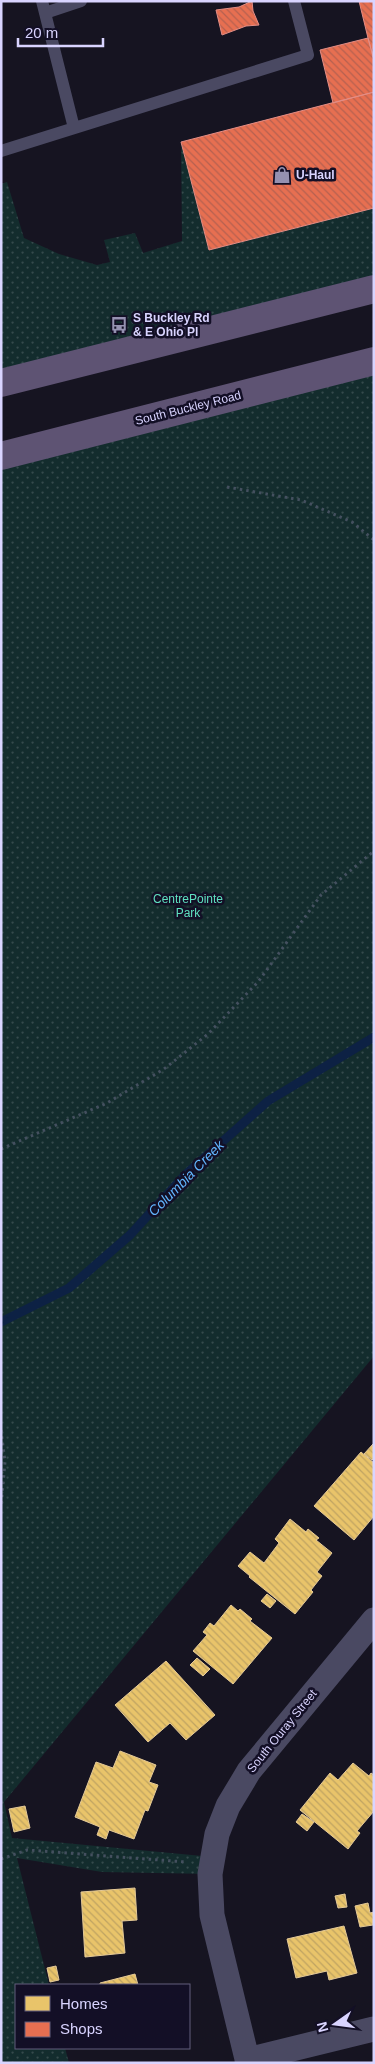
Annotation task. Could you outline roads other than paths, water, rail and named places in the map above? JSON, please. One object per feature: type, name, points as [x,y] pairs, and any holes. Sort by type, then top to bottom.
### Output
[{"type":"main road","points":[[1,383],[374,289]]},
{"type":"main road","name":"South Buckley Road","points":[[1,455],[374,361]]},
{"type":"street","name":"South Ouray Street","points":[[247,2062],[212,1915],[210,1874],[218,1834],[228,1806],[249,1770],[374,1620]]},
{"type":"street","points":[[247,2062],[374,2029]]},
{"type":"lane","points":[[74,128],[44,7],[81,1]]},
{"type":"lane","points":[[1,151],[308,55],[294,1]]},
{"type":"waterway","name":"Columbia Creek","points":[[1,1322],[69,1288],[130,1235],[186,1174],[268,1101],[374,1037]]},
{"type":"place","name":"U-Haul","points":[[282,175]]},
{"type":"place","name":"S Buckley Rd & E Ohio Pl","points":[[119,325]]},
{"type":"park label","name":"CentrePointe Park","points":[[188,906]]}]
